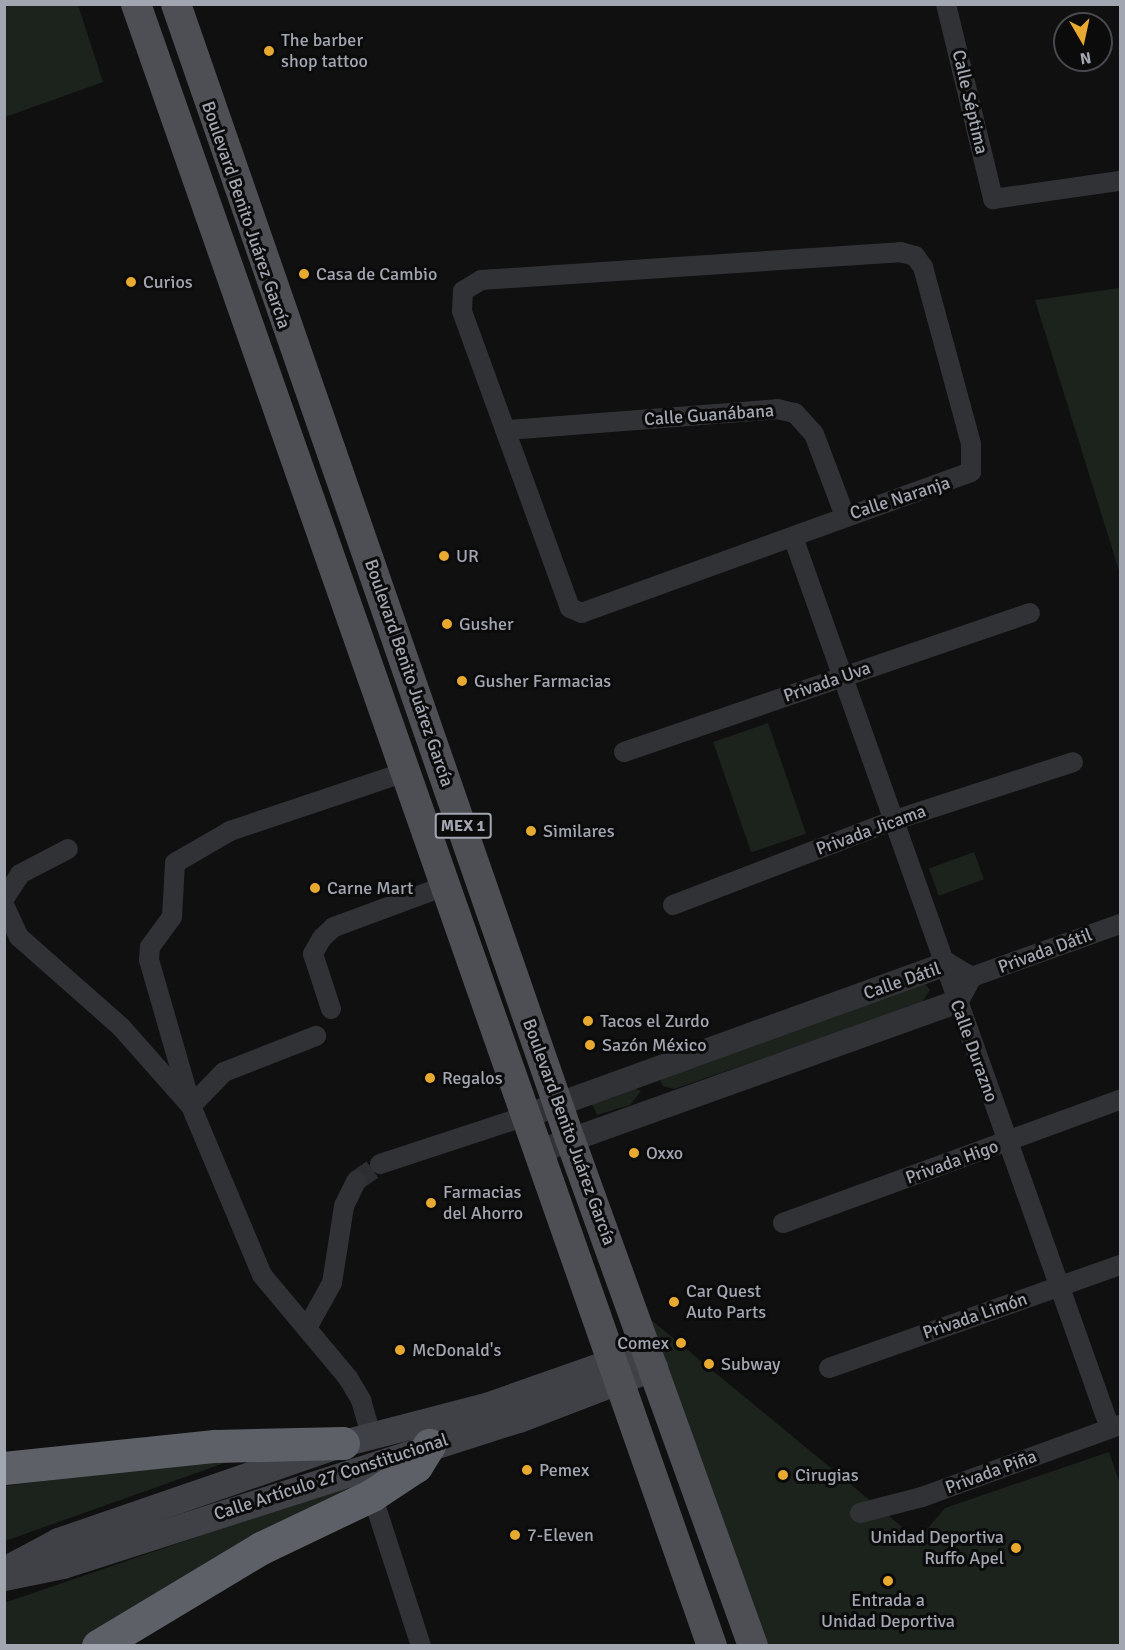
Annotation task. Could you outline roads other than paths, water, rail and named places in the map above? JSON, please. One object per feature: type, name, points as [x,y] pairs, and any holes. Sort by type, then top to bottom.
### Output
[{"type":"highway","points":[[4,1468],[215,1446],[357,1440]]},
{"type":"highway","points":[[98,1646],[261,1548],[372,1495],[416,1466],[429,1445]]},
{"type":"main road","name":"Boulevard Benito Juárez García","points":[[136,4],[402,773],[526,1116],[712,1646]]},
{"type":"main road","name":"Boulevard Benito Juárez García","points":[[176,4],[558,1106],[651,1358],[753,1646]]},
{"type":"main road","name":"Calle Artículo 27 Constitucional","points":[[4,1577],[63,1565],[429,1445],[651,1358]]},
{"type":"main road","name":"Calle Artículo 27 Constitucional","points":[[4,1569],[58,1541],[357,1440],[615,1373]]},
{"type":"street","name":"Calle Séptima","points":[[946,4],[993,199],[1120,181]]},
{"type":"street","name":"Calle Naranja","points":[[908,254],[923,267],[973,465],[963,477],[845,516],[793,537],[576,612],[570,608],[507,430],[462,311],[463,291],[471,284],[908,254]]},
{"type":"street","name":"Calle Guanábana","points":[[507,430],[777,409],[795,413],[814,434],[845,516]]},
{"type":"street","name":"Calle Durazno","points":[[793,537],[946,964],[956,1002],[1060,1286],[1115,1427]]},
{"type":"street","name":"Privada Uva","points":[[624,752],[1030,613]]},
{"type":"street","name":"Privada Jicama","points":[[673,904],[895,820],[1072,762]]},
{"type":"street","points":[[357,1440],[361,1400],[307,1328],[262,1275],[191,1106],[149,960],[150,947],[172,917],[175,863],[230,831],[402,773]]},
{"type":"street","points":[[4,899],[20,874],[68,849]]},
{"type":"street","points":[[331,1009],[313,954],[322,938],[334,927],[442,887]]},
{"type":"street","points":[[4,905],[19,937],[121,1027],[191,1106]]},
{"type":"street","name":"Privada Dátil","points":[[969,978],[1120,924]]},
{"type":"street","name":"Calle Dátil","points":[[526,1116],[946,964],[969,978],[956,1002],[537,1152]]},
{"type":"street","points":[[191,1106],[225,1072],[316,1036]]},
{"type":"street","points":[[654,1071],[665,1107]]},
{"type":"street","name":"Privada Higo","points":[[783,1223],[1120,1100]]},
{"type":"street","points":[[380,1164],[526,1116]]},
{"type":"street","points":[[307,1328],[332,1283],[344,1206],[356,1181]]},
{"type":"street","name":"Privada Limón","points":[[829,1368],[1120,1265]]},
{"type":"street","name":"Privada Piña","points":[[860,1513],[922,1497],[1115,1427]]},
{"type":"street","points":[[372,1495],[421,1646]]},
{"type":"tunnel","points":[[356,1181],[380,1164]]},
{"type":"place","name":"The barber shop tattoo","points":[[269,51]]},
{"type":"place","name":"Casa de Cambio","points":[[304,274]]},
{"type":"place","name":"Curios","points":[[131,282]]},
{"type":"place","name":"UR","points":[[444,556]]},
{"type":"place","name":"Gusher","points":[[447,624]]},
{"type":"place","name":"Gusher Farmacias","points":[[462,681]]},
{"type":"place","name":"Similares","points":[[531,831]]},
{"type":"place","name":"Carne Mart","points":[[315,888]]},
{"type":"place","name":"Tacos el Zurdo","points":[[588,1021]]},
{"type":"place","name":"Sazón México","points":[[590,1045]]},
{"type":"place","name":"Regalos","points":[[430,1078]]},
{"type":"place","name":"Oxxo","points":[[634,1153]]},
{"type":"place","name":"Farmacias del Ahorro","points":[[431,1203]]},
{"type":"place","name":"Car Quest Auto Parts","points":[[674,1302]]},
{"type":"place","name":"Comex","points":[[681,1343]]},
{"type":"place","name":"McDonald's","points":[[400,1350]]},
{"type":"place","name":"Subway","points":[[709,1364]]},
{"type":"place","name":"Pemex","points":[[527,1470]]},
{"type":"place","name":"Cirugias","points":[[783,1475]]},
{"type":"place","name":"7-Eleven","points":[[515,1535]]},
{"type":"place","name":"Unidad Deportiva Ruffo Apel","points":[[1016,1548]]},
{"type":"place","name":"Entrada a Unidad Deportiva","points":[[888,1581]]}]
